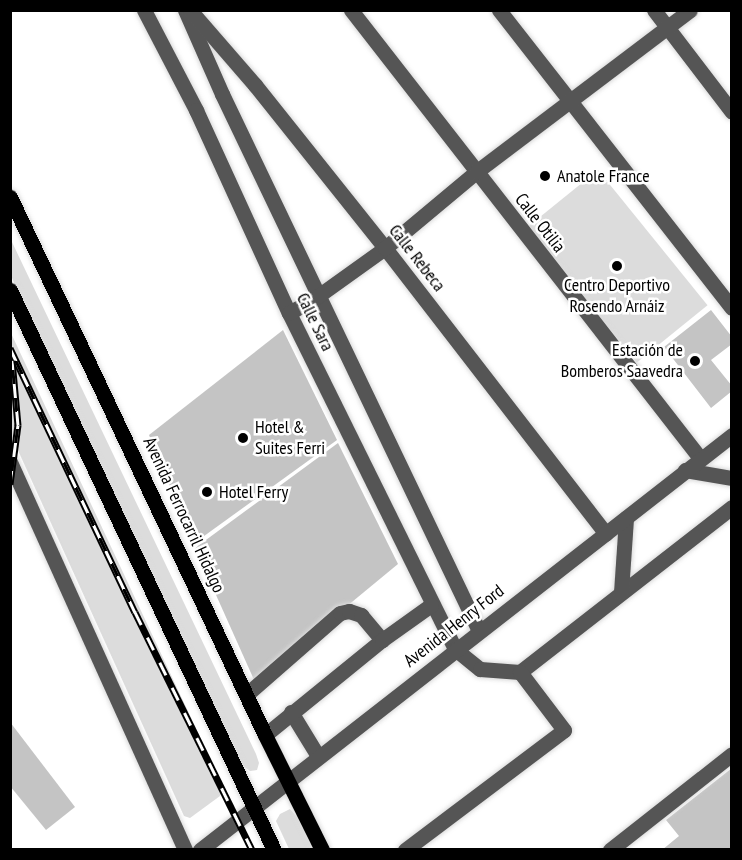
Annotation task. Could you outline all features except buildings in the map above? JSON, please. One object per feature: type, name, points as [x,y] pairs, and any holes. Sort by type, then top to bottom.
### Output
[{"type":"main road","name":"Avenida Ferrocarril Hidalgo","points":[[10,197],[287,781],[322,849]]},
{"type":"main road","points":[[10,290],[274,849]]},
{"type":"street","name":"Calle Sara","points":[[144,10],[196,110],[289,313],[431,605],[455,649]]},
{"type":"street","name":"Calle Sara","points":[[185,10],[318,296],[479,631]]},
{"type":"street","name":"Calle Rebeca","points":[[190,10],[255,85],[385,248],[606,534]]},
{"type":"street","name":"Calle Otilia","points":[[351,10],[700,458]]},
{"type":"street","points":[[499,10],[732,308]]},
{"type":"street","points":[[654,10],[732,112]]},
{"type":"street","points":[[289,313],[318,296],[385,248],[476,172],[690,10]]},
{"type":"street","name":"Avenida Henry Ford","points":[[200,849],[732,435]]},
{"type":"street","points":[[10,462],[185,849]]},
{"type":"street","points":[[685,470],[732,478]]},
{"type":"street","points":[[455,649],[480,669],[520,672],[732,507]]},
{"type":"street","points":[[621,592],[626,518]]},
{"type":"street","points":[[265,735],[382,640],[431,605]]},
{"type":"street","points":[[247,694],[340,613],[349,611],[361,615],[382,640]]},
{"type":"street","points":[[405,849],[564,730],[520,672]]},
{"type":"street","points":[[291,712],[318,756]]},
{"type":"street","points":[[610,849],[732,754]]},
{"type":"shaded area","name":"Centro Deportivo Rosendo Arnáiz","points":[[598,170],[708,305],[637,362],[527,227]]},
{"type":"shaded area","points":[[11,240],[256,754],[259,763],[257,770],[250,771],[241,764],[11,276]]},
{"type":"shaded area","points":[[10,331],[223,786],[220,796],[190,818],[184,816],[11,435]]},
{"type":"shaded area","points":[[290,809],[297,817],[313,849],[289,849],[276,821],[280,814]]},
{"type":"railway","points":[[10,348],[135,612],[252,850]]},
{"type":"railway","points":[[10,484],[18,425],[12,360]]},
{"type":"place","name":"Anatole France","points":[[545,176]]},
{"type":"place","name":"Centro Deportivo Rosendo Arnáiz","points":[[617,266]]},
{"type":"place","name":"Estación de Bomberos Saavedra","points":[[695,361]]},
{"type":"place","name":"Hotel & Suites Ferri","points":[[243,438]]},
{"type":"place","name":"Hotel Ferry","points":[[207,492]]}]
